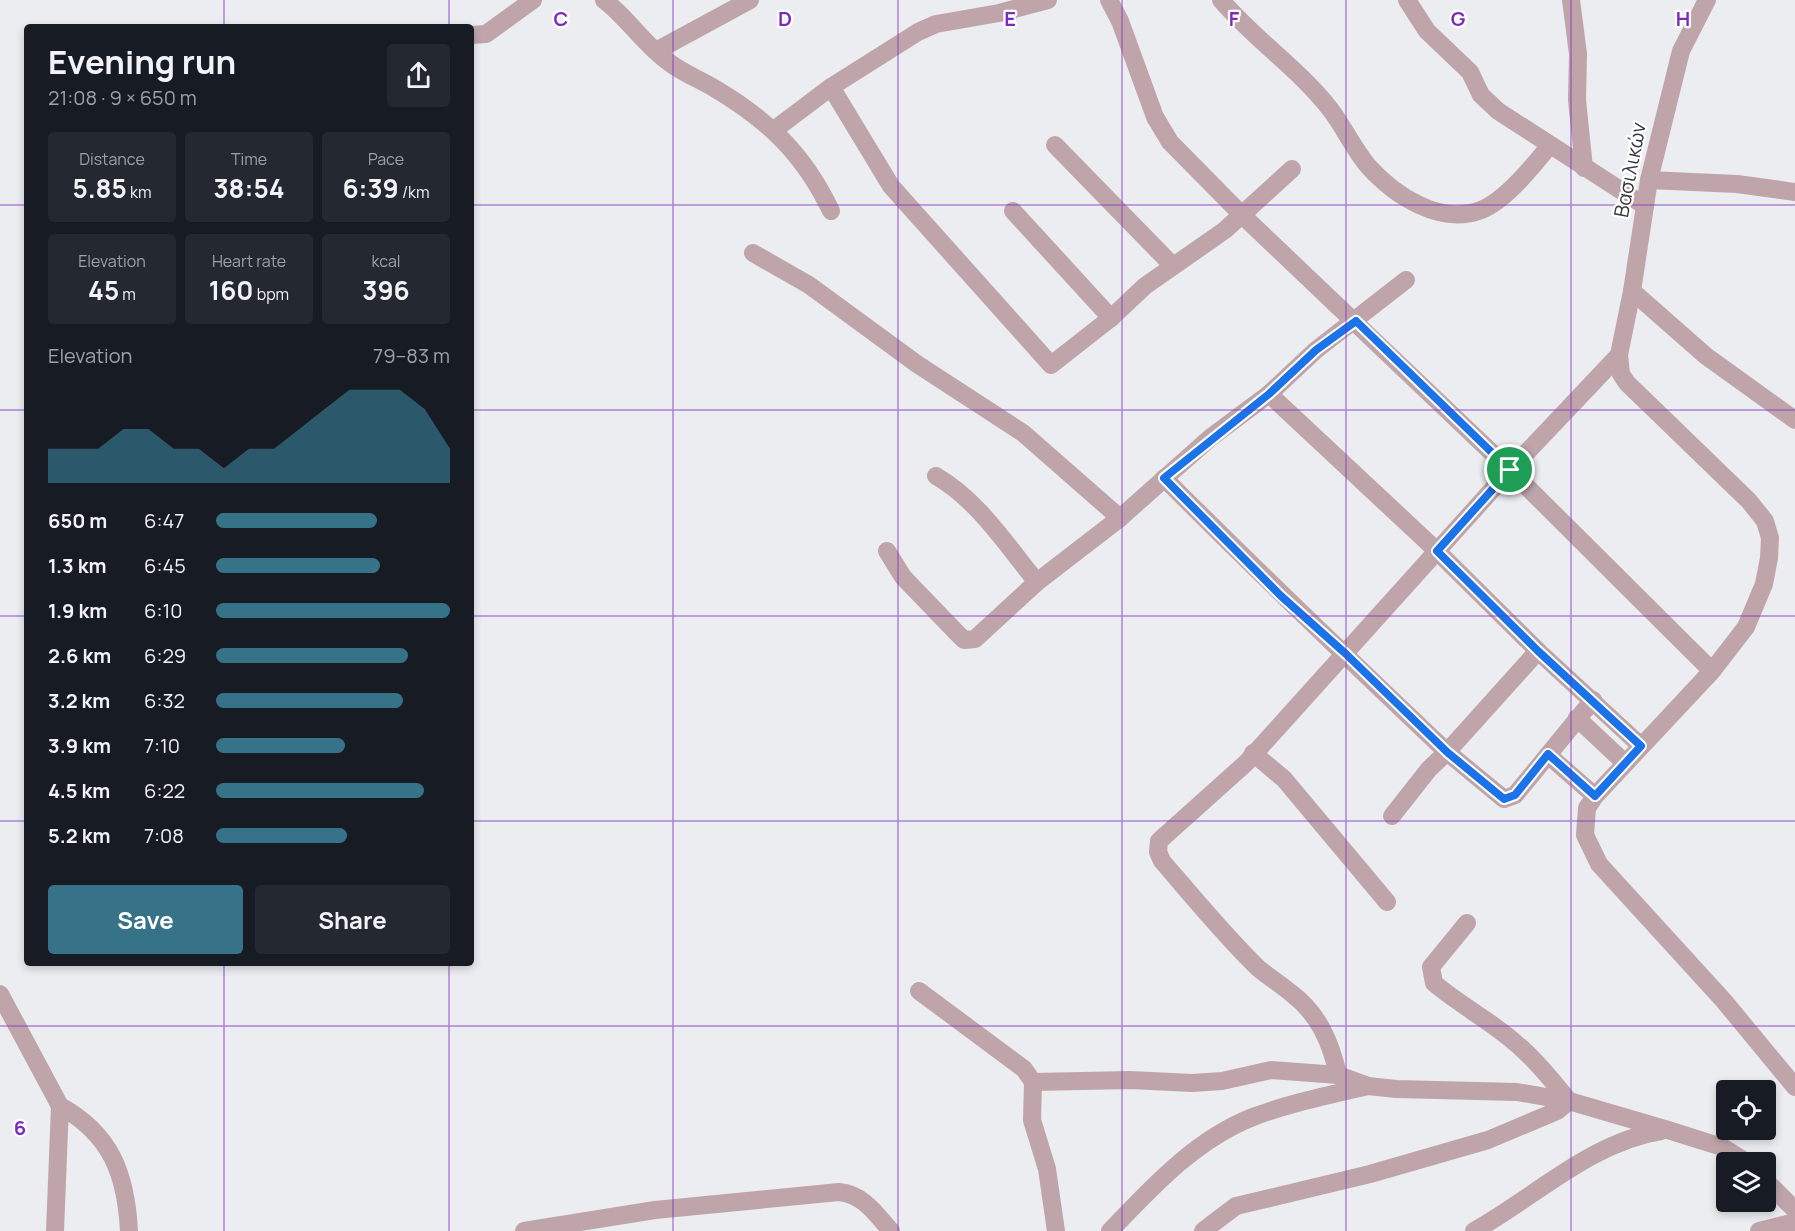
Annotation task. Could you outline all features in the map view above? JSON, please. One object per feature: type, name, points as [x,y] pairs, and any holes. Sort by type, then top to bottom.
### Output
[{"type":"street","points":[[474,35],[486,34],[533,0]]},
{"type":"street","points":[[604,0],[669,63],[713,87],[774,130],[795,151],[821,189],[831,211]]},
{"type":"street","points":[[656,51],[750,0]]},
{"type":"street","points":[[774,130],[831,87],[896,45],[936,24],[999,13],[1048,0]]},
{"type":"street","points":[[1109,0],[1161,129],[1192,167],[1510,470],[1712,671]]},
{"type":"street","points":[[1221,0],[1330,109],[1369,167],[1389,186],[1423,207],[1463,214],[1482,210],[1529,171],[1550,145]]},
{"type":"street","points":[[1407,0],[1427,31],[1470,72],[1485,101],[1645,206]]},
{"type":"street","points":[[1571,0],[1578,54],[1577,100],[1584,168]]},
{"type":"street","name":"Βασιλικών","points":[[1619,355],[1632,291],[1649,180],[1681,51],[1707,0]]},
{"type":"street","points":[[831,87],[891,186],[1047,362],[1055,364],[1111,318],[1145,286],[1225,230],[1292,169]]},
{"type":"street","points":[[1055,145],[1173,266]]},
{"type":"street","points":[[1649,180],[1737,184],[1795,192]]},
{"type":"street","points":[[1013,211],[1111,318]]},
{"type":"street","points":[[753,253],[809,285],[926,370],[1023,433],[1120,518]]},
{"type":"street","points":[[886,551],[903,577],[964,640],[975,639],[1037,582],[1120,518],[1164,478],[1269,394],[1316,350],[1406,280]]},
{"type":"street","points":[[1632,291],[1706,356],[1795,420]]},
{"type":"street","points":[[1338,1075],[1329,1042],[1313,1015],[1293,994],[1251,959],[1201,907],[1158,852],[1159,841],[1217,790],[1253,753],[1346,654],[1510,470],[1619,355]]},
{"type":"street","points":[[1619,355],[1621,375],[1627,383],[1737,486],[1764,521],[1770,537],[1769,558],[1756,604],[1746,627],[1712,671],[1595,796],[1587,807],[1585,835],[1599,864],[1724,1001],[1795,1087]]},
{"type":"street","points":[[1269,394],[1641,746]]},
{"type":"street","points":[[936,476],[954,486],[968,500],[1037,582]]},
{"type":"street","points":[[1164,478],[1281,596],[1346,654],[1447,752],[1504,799],[1515,795],[1593,700]]},
{"type":"street","points":[[1392,816],[1428,770],[1538,651]]},
{"type":"street","points":[[1577,718],[1625,763]]},
{"type":"street","points":[[1253,753],[1290,786],[1387,902]]},
{"type":"street","points":[[1548,754],[1595,796]]},
{"type":"street","points":[[1467,922],[1431,967],[1434,983],[1454,1001],[1518,1045],[1542,1068],[1569,1101]]},
{"type":"street","points":[[919,991],[1024,1069],[1033,1082],[1032,1120],[1047,1169],[1056,1231]]},
{"type":"street","points":[[0,994],[60,1106],[55,1231]]},
{"type":"street","points":[[1033,1082],[1130,1080],[1192,1083],[1222,1081],[1270,1070],[1338,1075],[1368,1086]]},
{"type":"street","points":[[1110,1231],[1170,1170],[1209,1141],[1252,1118],[1311,1099],[1368,1086],[1517,1092],[1569,1101],[1722,1147],[1730,1152]]},
{"type":"street","points":[[1203,1231],[1236,1206],[1340,1182],[1488,1140],[1557,1110],[1569,1101]]},
{"type":"street","points":[[60,1106],[74,1112],[89,1124],[115,1159],[126,1196],[129,1231]]},
{"type":"street","points":[[1474,1231],[1547,1182],[1626,1138],[1668,1130]]},
{"type":"street","points":[[1776,1191],[1795,1210]]},
{"type":"street","points":[[524,1231],[655,1210],[839,1192],[852,1193],[865,1202],[891,1231]]},
{"type":"street","points":[[1759,1231],[1795,1222]]},
{"type":"route","points":[[1356,321],[1510,470],[1437,551],[1538,651],[1641,746],[1595,796],[1548,754],[1515,795],[1504,799],[1447,752],[1346,654],[1281,596],[1164,478],[1210,438],[1269,394],[1316,350],[1356,321]]}]
